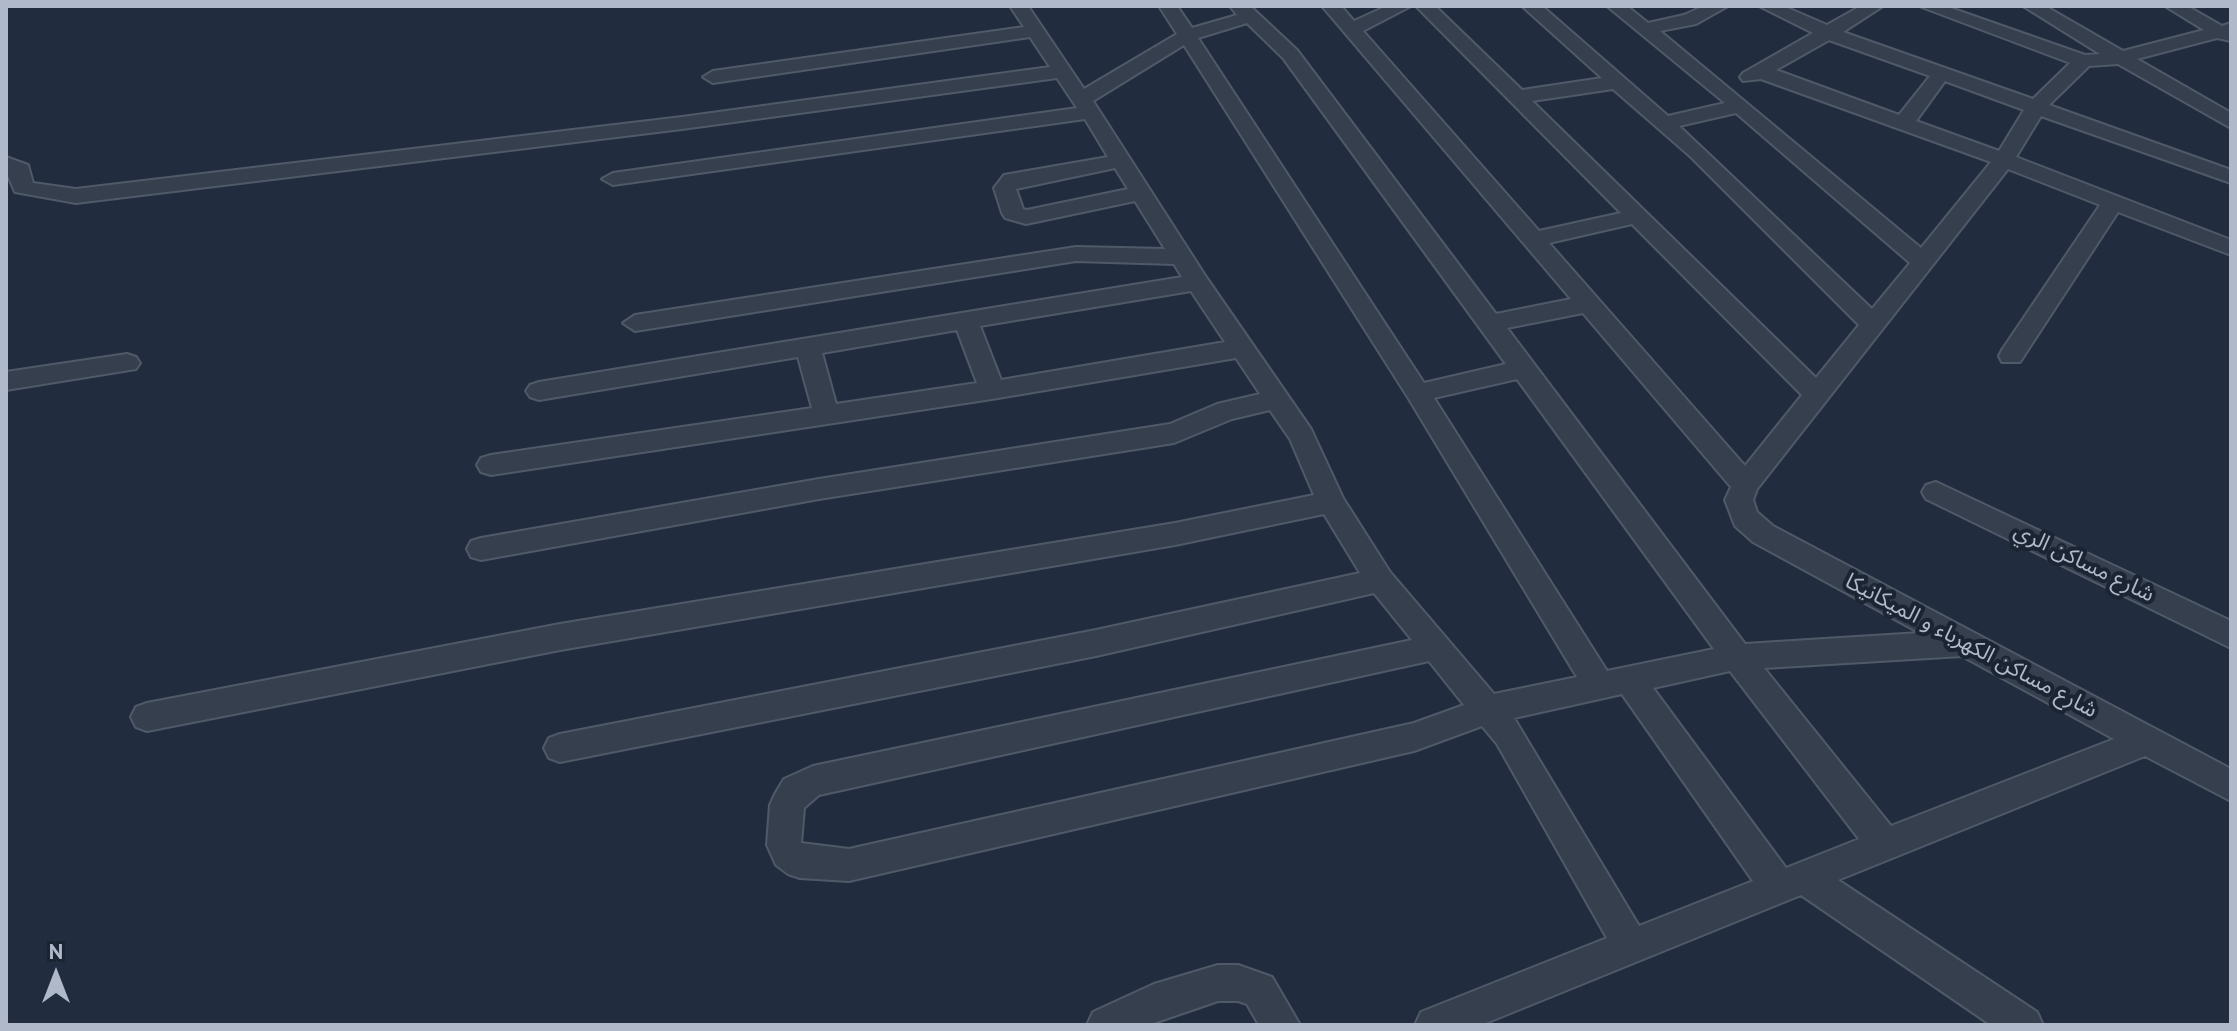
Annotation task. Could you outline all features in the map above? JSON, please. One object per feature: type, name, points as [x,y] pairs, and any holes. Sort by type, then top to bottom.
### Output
[{"type":"street","points":[[1019,6],[1033,31],[1086,105],[1197,282],[1302,436],[1331,502],[1380,580],[1490,709],[1535,778],[1631,946]]},
{"type":"street","points":[[1168,6],[1418,393],[1614,683],[1792,883],[2024,1025]]},
{"type":"street","points":[[1331,6],[1745,485],[2004,160],[2036,107],[2083,61]]},
{"type":"street","points":[[1351,30],[1402,6]]},
{"type":"street","points":[[1425,6],[1817,395]]},
{"type":"street","points":[[1531,6],[1664,123],[1873,324]]},
{"type":"street","points":[[1616,6],[1733,100],[1923,262]]},
{"type":"street","points":[[1644,29],[1689,20],[1719,6]]},
{"type":"street","points":[[1768,6],[1826,32],[2231,177]]},
{"type":"street","points":[[1664,123],[1733,100],[1759,71],[1874,6]]},
{"type":"street","points":[[1928,6],[2083,61],[2120,58],[2227,33]]},
{"type":"street","points":[[2034,6],[2120,58],[2226,115]]},
{"type":"street","points":[[2174,6],[2227,33]]},
{"type":"street","points":[[613,179],[1086,105],[1188,35],[1244,11],[1290,54],[1737,657],[1885,845]]},
{"type":"street","points":[[713,77],[1033,31]]},
{"type":"street","points":[[6,163],[20,170],[23,187],[76,196],[682,123],[1062,71]]},
{"type":"street","points":[[1759,71],[2004,160],[2201,254]]},
{"type":"street","points":[[1904,123],[1941,74]]},
{"type":"street","points":[[1518,97],[1617,82]]},
{"type":"street","points":[[1121,161],[1012,180],[1005,188],[1013,213],[1026,217],[1141,193]]},
{"type":"street","points":[[2109,210],[2231,248]]},
{"type":"street","points":[[2011,356],[2109,210]]},
{"type":"street","points":[[1532,240],[1638,216]]},
{"type":"street","points":[[635,323],[1076,254],[1181,257]]},
{"type":"street","points":[[539,391],[1197,282]]},
{"type":"street","points":[[1488,324],[1588,304]]},
{"type":"street","points":[[965,320],[992,390]]},
{"type":"street","points":[[808,347],[826,413]]},
{"type":"street","points":[[491,465],[992,390],[1242,348]]},
{"type":"street","points":[[6,381],[127,363]]},
{"type":"street","points":[[1418,393],[1522,369]]},
{"type":"street","points":[[481,549],[819,489],[1174,433],[1202,424],[1218,414],[1277,399]]},
{"type":"street","name":"شارع مساكن الكهرباء و الميكانيكا","points":[[1745,485],[1739,500],[1745,518],[1763,534],[2231,786]]},
{"type":"street","name":"شارع مساكن الري","points":[[1936,492],[2231,635]]},
{"type":"street","points":[[147,717],[560,637],[866,583],[958,571],[1175,534],[1331,502]]},
{"type":"street","points":[[560,748],[1096,643],[1380,580]]},
{"type":"street","points":[[1437,647],[813,781],[796,790],[787,805],[784,845],[788,854],[800,862],[849,865],[1414,737],[1490,709],[1737,657],[1966,643]]},
{"type":"street","points":[[1456,1021],[1631,946],[2146,741]]},
{"type":"street","points":[[1106,1025],[1159,1014],[1218,983],[1238,983],[1259,990],[1281,1025]]}]
